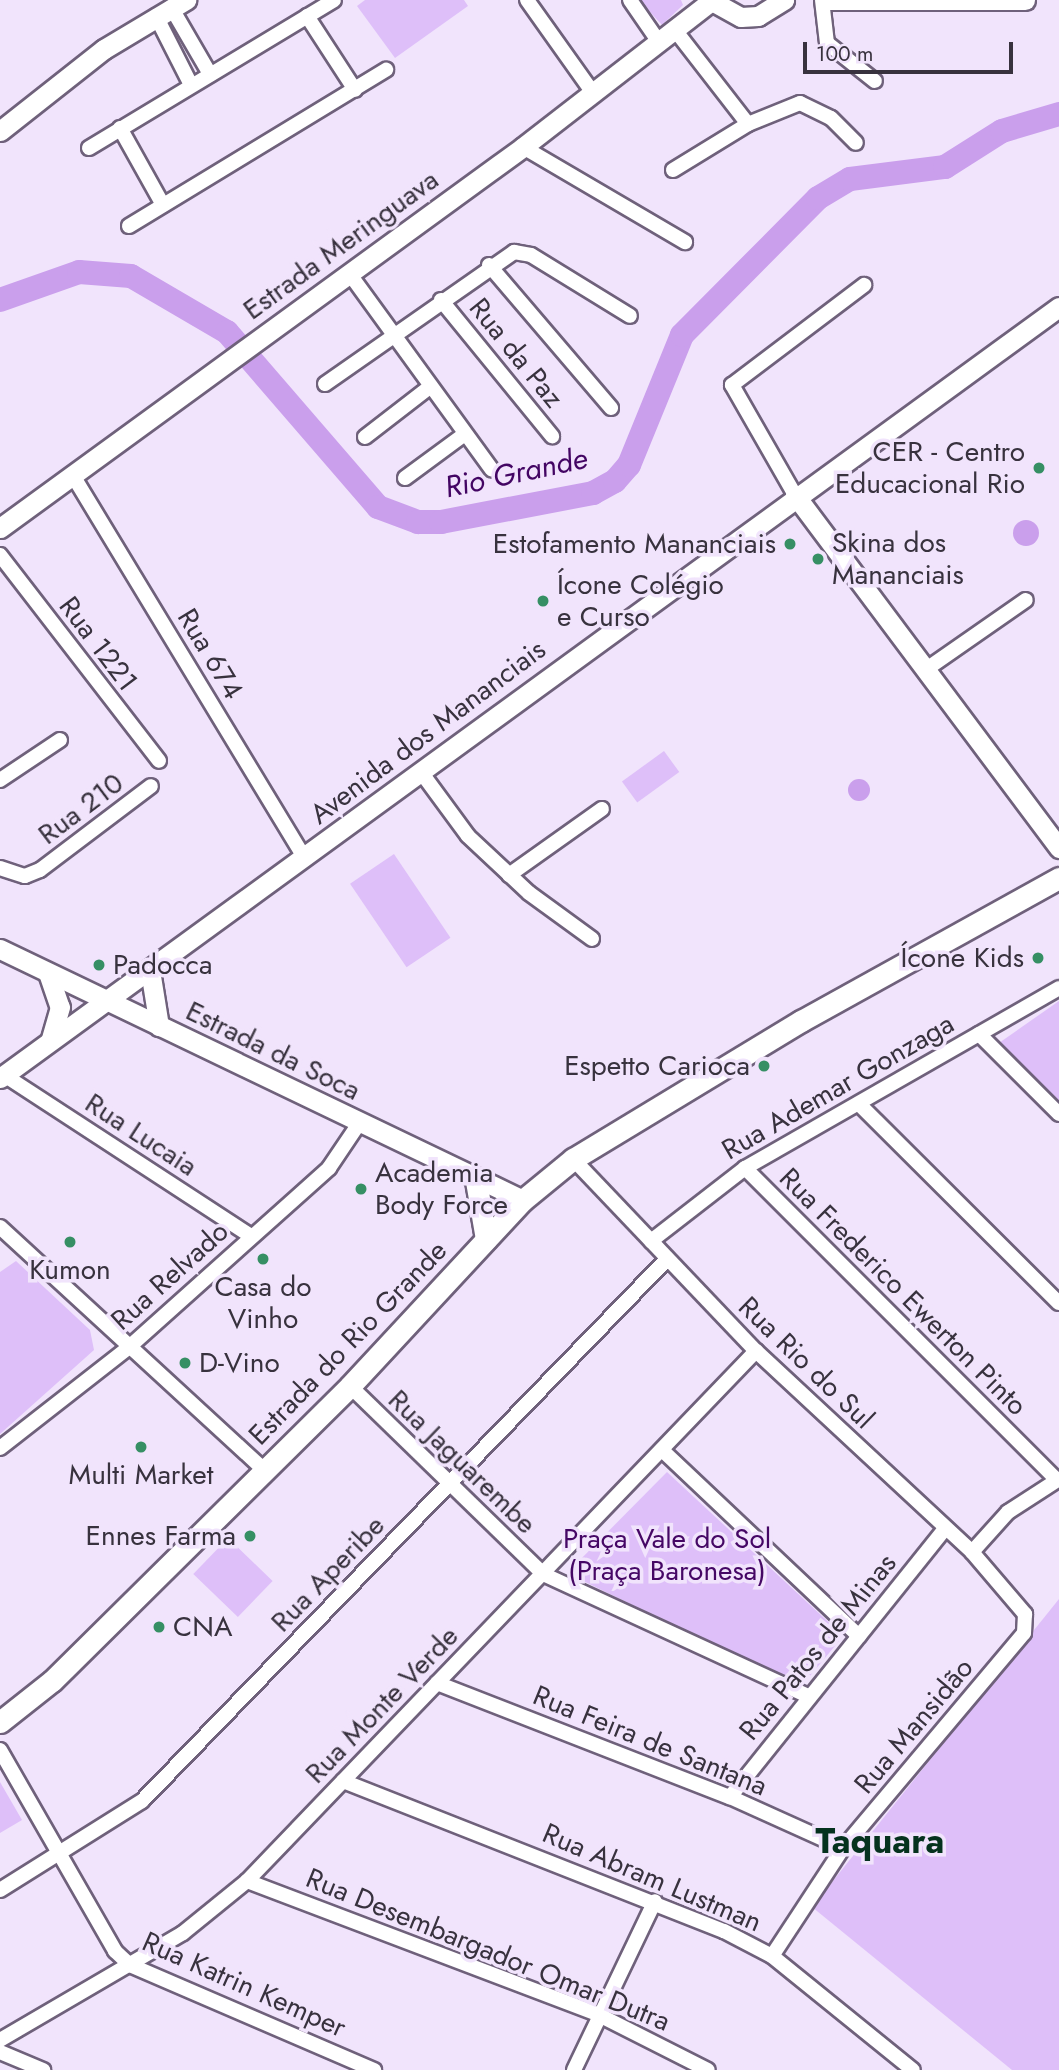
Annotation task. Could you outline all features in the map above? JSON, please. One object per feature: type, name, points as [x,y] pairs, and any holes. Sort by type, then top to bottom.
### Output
[{"type":"main road","name":"Estrada do Rio Grande","points":[[0,1722],[52,1681],[350,1386],[523,1199],[573,1159],[801,1021],[1059,878]]},
{"type":"main road","points":[[476,1181],[486,1239]]},
{"type":"street","points":[[89,148],[334,0]]},
{"type":"street","points":[[527,0],[593,93]]},
{"type":"street","points":[[630,0],[748,124]]},
{"type":"street","points":[[710,1],[741,17],[758,16],[783,0]]},
{"type":"street","points":[[822,0],[827,43],[875,81]]},
{"type":"street","points":[[827,0],[1026,0]]},
{"type":"street","name":"Estrada Meringuava","points":[[0,528],[523,148],[710,1]]},
{"type":"street","points":[[171,8],[210,74]]},
{"type":"street","points":[[171,8],[191,85]]},
{"type":"street","points":[[0,131],[171,8]]},
{"type":"street","points":[[307,16],[355,90]]},
{"type":"street","points":[[130,226],[386,71]]},
{"type":"street","points":[[673,170],[748,124],[800,103],[831,118],[856,143]]},
{"type":"street","points":[[120,128],[163,205]]},
{"type":"street","points":[[523,148],[685,242]]},
{"type":"street","points":[[325,384],[506,255],[531,256],[630,316]]},
{"type":"street","points":[[489,265],[611,408]]},
{"type":"street","points":[[349,272],[492,470]]},
{"type":"street","points":[[864,285],[732,385],[795,495],[928,668],[1059,848]]},
{"type":"street","name":"Rua da Paz","points":[[442,300],[552,436]]},
{"type":"street","name":"Avenida dos Mananciais","points":[[2,1076],[305,859],[795,495],[1059,307]]},
{"type":"street","points":[[365,437],[431,386]]},
{"type":"street","points":[[405,478],[466,434]]},
{"type":"street","name":"Rua 674","points":[[72,474],[305,859]]},
{"type":"street","name":"Rua 1221","points":[[0,555],[159,761]]},
{"type":"street","points":[[928,668],[1026,600]]},
{"type":"street","points":[[0,780],[60,740]]},
{"type":"street","points":[[421,772],[468,836],[509,876],[592,939]]},
{"type":"street","name":"Rua 210","points":[[0,868],[25,876],[40,870],[151,786]]},
{"type":"street","points":[[509,876],[602,809]]},
{"type":"street","name":"Estrada da Soca","points":[[0,950],[358,1125],[476,1181],[523,1199]]},
{"type":"street","points":[[150,970],[159,1026]]},
{"type":"street","points":[[48,973],[60,1007],[49,1042]]},
{"type":"street","name":"Rua Ademar Gonzaga","points":[[651,1241],[745,1168],[1059,988]]},
{"type":"street","points":[[979,1034],[1059,1114]]},
{"type":"street","name":"Rua Lucaia","points":[[2,1076],[251,1236]]},
{"type":"street","points":[[859,1104],[1059,1303]]},
{"type":"street","name":"Rua Relvado","points":[[0,1448],[128,1348],[329,1168],[358,1125]]},
{"type":"street","name":"Rua Rio do Sul","points":[[573,1159],[756,1351],[972,1552],[1013,1595]]},
{"type":"street","name":"Rua Frederico Ewerton Pinto","points":[[745,1168],[1058,1479]]},
{"type":"street","points":[[0,1227],[128,1348],[264,1470]]},
{"type":"street","name":"Rua Aperibe","points":[[0,1890],[62,1855],[142,1801],[667,1259]]},
{"type":"street","name":"Rua Monte Verde","points":[[0,2040],[130,1965],[247,1881],[756,1351]]},
{"type":"street","name":"Rua Jaguarembe","points":[[350,1386],[447,1485],[542,1574],[807,1696]]},
{"type":"street","points":[[663,1450],[859,1636]]},
{"type":"street","points":[[972,1552],[1008,1512],[1058,1479]]},
{"type":"street","name":"Rua Patos de Minas","points":[[730,1797],[807,1696],[945,1529]]},
{"type":"street","name":"Rua Mansidão","points":[[772,1956],[843,1848],[1024,1633],[1025,1615],[1013,1595]]},
{"type":"street","name":"Rua Feira de Santana","points":[[438,1683],[730,1797],[843,1848]]},
{"type":"street","name":"Rua Katrin Kemper","points":[[0,1750],[115,1951],[130,1965],[374,2070]]},
{"type":"street","name":"Rua Abram Lustman","points":[[342,1782],[654,1901],[772,1956],[913,2070]]},
{"type":"street","name":"Rua Desembargador Omar Dutra","points":[[247,1881],[597,2014],[708,2070]]},
{"type":"street","points":[[574,2070],[597,2014],[654,1901]]},
{"type":"street","points":[[0,2052],[43,2070]]},
{"type":"green space","points":[[365,0],[464,0],[468,6],[395,58],[357,6]]},
{"type":"green space","points":[[639,0],[681,0],[683,5],[662,25]]},
{"type":"green space","points":[[664,751],[679,772],[637,803],[622,782]]},
{"type":"green space","points":[[394,854],[450,938],[407,967],[350,884]]},
{"type":"green space","points":[[1059,1001],[1059,1113],[996,1045]]},
{"type":"green space","points":[[16,1261],[90,1330],[94,1350],[0,1434],[0,1272]]},
{"type":"green space","name":"Praça Vale do Sol (Praça Baronesa)","points":[[667,1472],[837,1630],[839,1641],[805,1682],[793,1684],[567,1573]]},
{"type":"green space","points":[[228,1538],[273,1581],[238,1617],[193,1574]]},
{"type":"green space","points":[[1059,1599],[1059,2070],[1012,2070],[812,1907]]},
{"type":"green space","points":[[0,1782],[22,1820],[0,1833]]},
{"type":"shaded area","points":[[1026,520],[1035,524],[1039,533],[1035,542],[1026,546],[1017,542],[1013,533],[1017,524]]},
{"type":"shaded area","points":[[859,779],[867,782],[870,790],[867,798],[859,801],[851,798],[848,790],[851,782]]},
{"type":"waterway","name":"Rio Grande","points":[[0,300],[79,272],[131,276],[227,332],[378,507],[418,522],[441,522],[593,493],[615,481],[629,465],[682,335],[818,198],[850,179],[945,167],[1002,131],[1059,114]]},
{"type":"place","name":"CER - Centro Educacional Rio","points":[[1039,468]]},
{"type":"place","name":"Estofamento Mananciais","points":[[790,544]]},
{"type":"place","name":"Skina dos Mananciais","points":[[818,559]]},
{"type":"place","name":"Ícone Colégio e Curso","points":[[543,601]]},
{"type":"place","name":"Ícone Kids","points":[[1038,958]]},
{"type":"place","name":"Padocca","points":[[99,965]]},
{"type":"place","name":"Espetto Carioca","points":[[764,1066]]},
{"type":"place","name":"Academia Body Force","points":[[361,1189]]},
{"type":"place","name":"Kumon","points":[[70,1242]]},
{"type":"place","name":"Casa do Vinho","points":[[263,1259]]},
{"type":"place","name":"D-Vino","points":[[185,1363]]},
{"type":"place","name":"Multi Market","points":[[141,1447]]},
{"type":"place","name":"Ennes Farma","points":[[250,1536]]},
{"type":"place","name":"CNA","points":[[159,1627]]},
{"type":"district","name":"Taquara","points":[[880,1841]]}]
